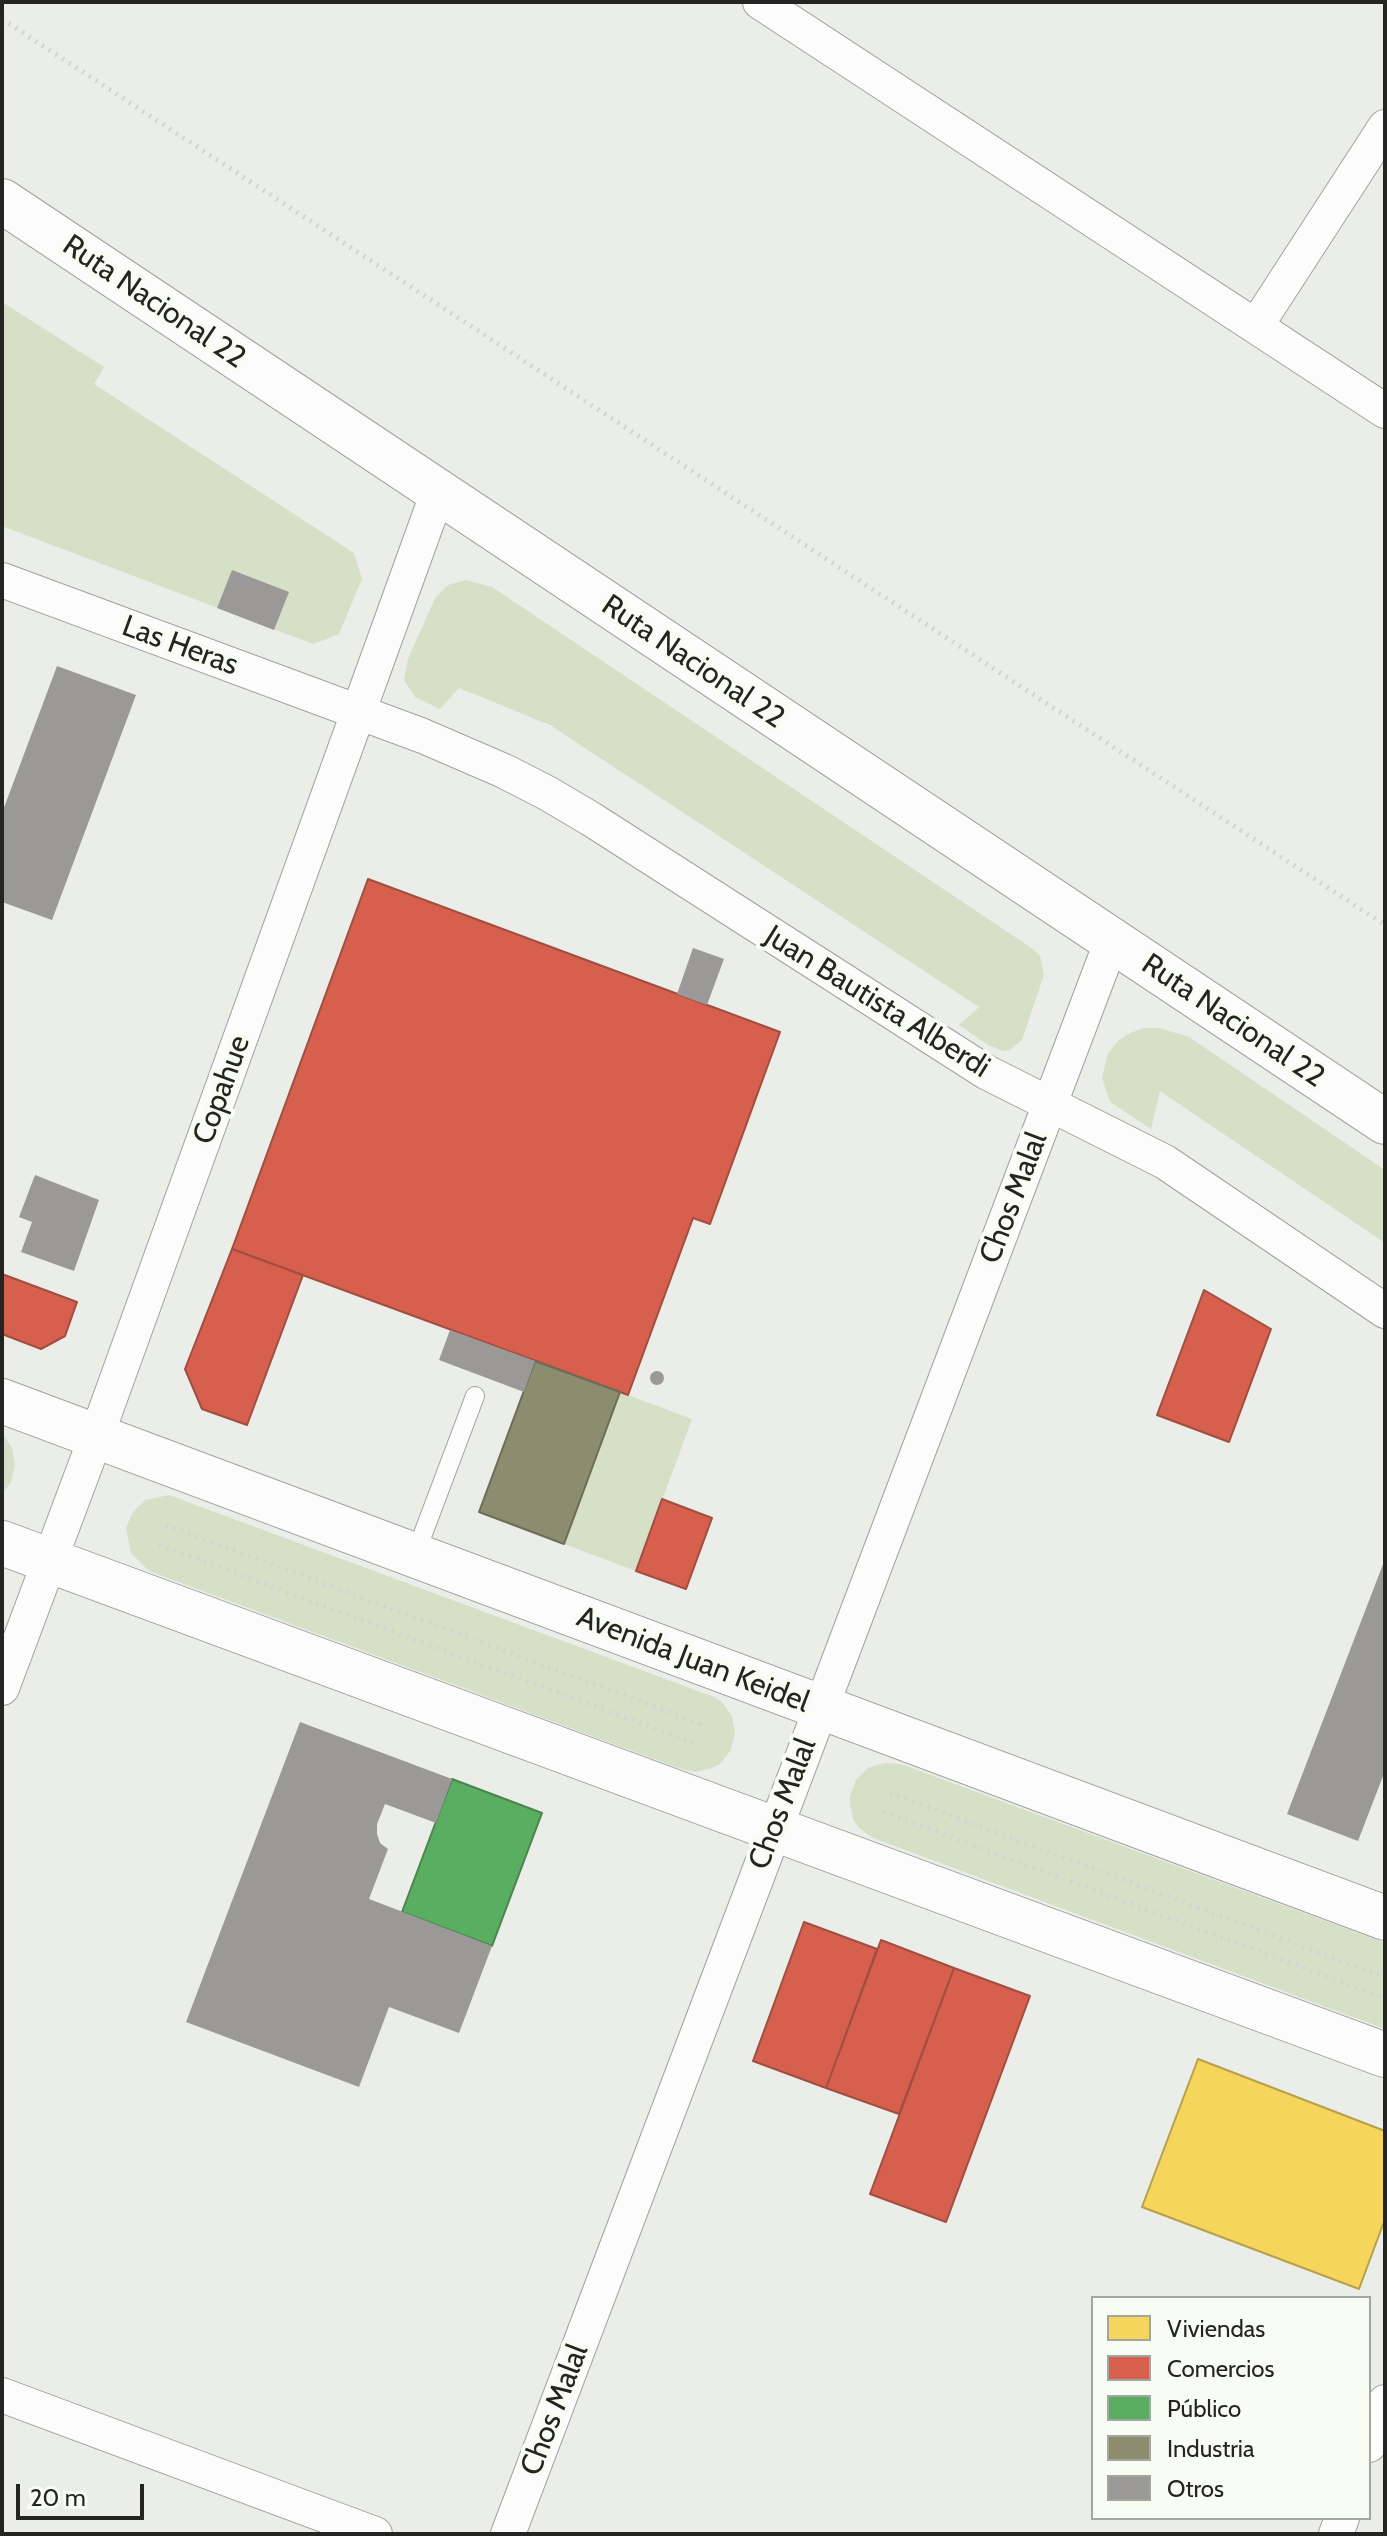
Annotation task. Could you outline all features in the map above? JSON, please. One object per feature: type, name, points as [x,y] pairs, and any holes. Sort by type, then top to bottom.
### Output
[{"type":"main road","name":"Ruta Nacional 22","points":[[2,201],[1385,1122]]},
{"type":"main road","name":"Avenida Juan Keidel","points":[[2,1401],[1385,1918]]},
{"type":"main road","points":[[2,1543],[1385,2055]]},
{"type":"street","points":[[760,2],[1385,411]]},
{"type":"street","points":[[1256,326],[1385,127]]},
{"type":"street","name":"Copahue","points":[[2,1688],[438,492]]},
{"type":"street","name":"Las Heras","points":[[2,580],[359,713]]},
{"type":"street","name":"Juan Bautista Alberdi","points":[[359,713],[462,752],[547,793],[956,1054],[997,1078],[1165,1162],[1385,1311]]},
{"type":"street","name":"Chos Malal","points":[[508,2534],[1112,940]]},
{"type":"street","points":[[2,2395],[375,2534]]},
{"type":"street","points":[[1371,2440],[1385,2402]]},
{"type":"lane","points":[[415,1555],[475,1396]]},
{"type":"path","points":[[2,19],[1385,925]]},
{"type":"path","points":[[166,1525],[704,1725]]},
{"type":"path","points":[[159,1545],[697,1744]]},
{"type":"path","points":[[890,1793],[1385,1977]]},
{"type":"path","points":[[883,1812],[1385,1998]]},
{"type":"green space","points":[[2,302],[104,367],[94,384],[354,553],[362,579],[339,634],[313,644],[2,526]]},
{"type":"green space","points":[[466,580],[492,587],[1033,949],[1040,956],[1044,975],[1022,1040],[1010,1050],[1003,1051],[988,1045],[959,1025],[979,1007],[550,725],[459,688],[440,709],[415,697],[404,680],[408,659],[435,598],[448,585]]},
{"type":"green space","points":[[1144,1028],[1159,1028],[1189,1037],[1385,1170],[1385,1243],[1160,1091],[1151,1129],[1110,1102],[1102,1078],[1108,1053],[1118,1041]]},
{"type":"green space","points":[[620,1392],[692,1419],[636,1571],[564,1544]]},
{"type":"green space","points":[[2,1433],[12,1448],[15,1465],[11,1482],[2,1494]]},
{"type":"green space","points":[[169,1495],[714,1697],[732,1716],[735,1733],[731,1750],[720,1764],[712,1768],[695,1772],[678,1768],[149,1571],[131,1553],[126,1528],[133,1512],[145,1500]]},
{"type":"green space","points":[[884,1763],[901,1764],[1385,1943],[1385,2029],[873,1838],[854,1821],[850,1796],[856,1780],[868,1768]]},
{"type":"building: Viviendas","points":[[1198,2059],[1385,2131],[1385,2219],[1359,2289],[1142,2207]]},
{"type":"building: Comercios","points":[[368,879],[780,1032],[710,1224],[693,1218],[628,1395],[232,1249]]},
{"type":"building: Comercios","points":[[232,1249],[303,1275],[247,1425],[202,1409],[185,1369]]},
{"type":"building: Comercios","points":[[2,1274],[77,1302],[65,1336],[41,1349],[2,1334]]},
{"type":"building: Comercios","points":[[1204,1290],[1271,1329],[1229,1442],[1157,1415]]},
{"type":"building: Comercios","points":[[662,1499],[712,1518],[686,1589],[636,1571]]},
{"type":"building: Comercios","points":[[804,1922],[877,1949],[826,2088],[753,2061]]},
{"type":"building: Comercios","points":[[881,1940],[954,1968],[899,2114],[826,2088]]},
{"type":"building: Comercios","points":[[954,1968],[1030,1996],[946,2222],[870,2194]]},
{"type":"building: Público","points":[[452,1779],[542,1813],[492,1946],[402,1912]]},
{"type":"building: Industria","points":[[535,1361],[620,1392],[564,1544],[479,1512]]},
{"type":"building: Otros","points":[[232,570],[289,592],[274,630],[217,608]]},
{"type":"building: Otros","points":[[57,666],[136,695],[52,920],[2,902],[2,813]]},
{"type":"building: Otros","points":[[693,948],[724,959],[707,1005],[677,994]]},
{"type":"building: Otros","points":[[35,1175],[99,1200],[74,1271],[21,1252],[32,1222],[19,1217]]},
{"type":"building: Otros","points":[[450,1330],[535,1361],[524,1392],[439,1360]]},
{"type":"building: Otros","points":[[657,1371],[664,1378],[657,1385],[650,1378]]},
{"type":"building: Otros","points":[[1385,1559],[1385,1771],[1358,1841],[1287,1814]]},
{"type":"building: Otros","points":[[300,1722],[452,1779],[436,1823],[385,1804],[377,1824],[377,1834],[380,1843],[388,1849],[369,1899],[492,1946],[459,2033],[389,2007],[359,2087],[186,2022]]}]
